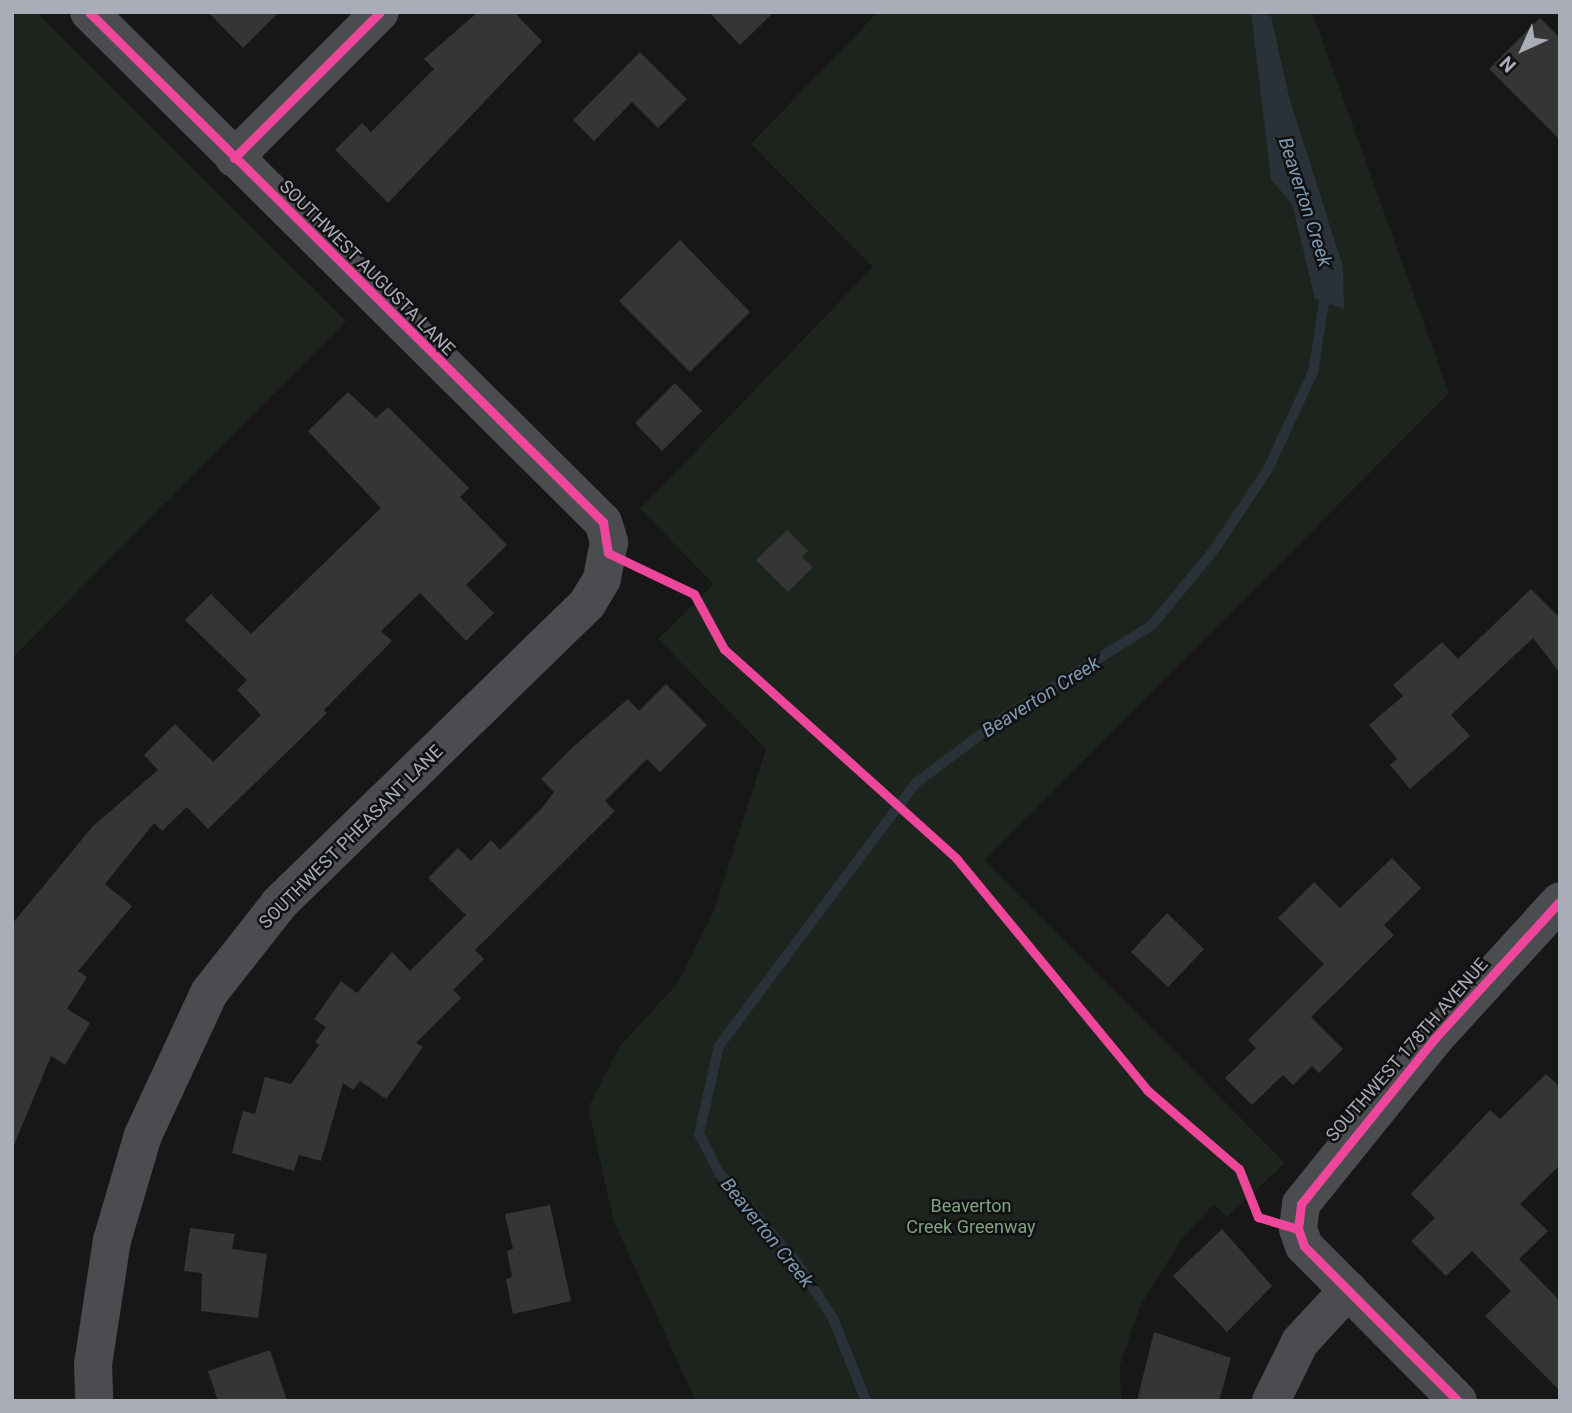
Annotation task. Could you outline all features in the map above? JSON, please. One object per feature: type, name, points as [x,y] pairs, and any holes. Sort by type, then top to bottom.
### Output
[{"type":"street","name":"SOUTHWEST AUGUSTA LANE","points":[[89,12],[233,158],[603,522],[608,553]]},
{"type":"street","points":[[233,158],[380,12]]},
{"type":"street","name":"SOUTHWEST PHEASANT LANE","points":[[94,1401],[112,1240],[143,1135],[209,992],[279,904],[587,604],[608,553]]},
{"type":"street","name":"SOUTHWEST 178TH AVENUE","points":[[1348,1290],[1304,1247],[1298,1229],[1311,1186],[1560,901]]},
{"type":"street","points":[[1271,1401],[1300,1342],[1348,1290],[1458,1401]]},
{"type":"green space","points":[[12,12],[36,12],[346,321],[12,658]]},
{"type":"green space","name":"Beaverton Creek Greenway","points":[[878,12],[1312,12],[1449,393],[985,860],[1285,1163],[1227,1217],[1214,1204],[1181,1240],[1140,1306],[1120,1365],[1121,1401],[696,1401],[614,1222],[588,1108],[620,1046],[677,984],[713,913],[766,749],[658,639],[714,584],[640,509],[873,267],[751,144]]},
{"type":"water","points":[[1251,12],[1271,16],[1289,97],[1343,267],[1344,309],[1315,298],[1292,204],[1271,179]]},
{"type":"building","points":[[208,12],[279,12],[243,48]]},
{"type":"building","points":[[478,12],[514,12],[542,41],[388,203],[335,150],[362,123],[371,132],[434,69],[424,59]]},
{"type":"building","points":[[709,12],[774,12],[740,45]]},
{"type":"building","points":[[1540,18],[1560,38],[1560,140],[1489,69]]},
{"type":"building","points":[[640,52],[687,99],[658,128],[632,102],[594,141],[573,120]]},
{"type":"building","points":[[680,240],[750,312],[690,372],[619,301]]},
{"type":"building","points":[[675,383],[702,411],[662,451],[635,423]]},
{"type":"building","points":[[348,392],[376,418],[388,407],[469,488],[460,497],[507,545],[466,585],[494,613],[466,641],[420,593],[381,631],[392,641],[324,710],[327,713],[208,829],[187,807],[162,831],[154,823],[105,884],[132,906],[78,971],[87,977],[67,1009],[90,1023],[65,1065],[51,1056],[12,1150],[12,924],[93,826],[158,770],[144,755],[175,724],[213,762],[261,715],[237,690],[247,680],[185,620],[211,594],[251,634],[381,508],[308,431]]},
{"type":"building","points":[[787,530],[808,551],[802,557],[813,567],[788,592],[756,560]]},
{"type":"building","points":[[1531,589],[1560,618],[1560,673],[1533,638],[1451,715],[1470,736],[1410,789],[1390,765],[1397,759],[1369,725],[1403,696],[1393,685],[1442,642],[1458,659]]},
{"type":"building","points":[[666,684],[707,725],[660,772],[647,759],[605,801],[615,811],[475,950],[484,959],[453,990],[461,998],[416,1043],[423,1047],[386,1099],[360,1081],[353,1090],[343,1083],[321,1161],[299,1155],[294,1171],[232,1153],[243,1111],[255,1114],[265,1077],[291,1084],[319,1045],[315,1042],[326,1027],[314,1019],[341,981],[357,993],[392,952],[410,971],[466,915],[428,878],[458,848],[471,861],[491,840],[500,850],[542,808],[554,792],[541,779],[573,747],[628,699],[639,711]]},
{"type":"building","points":[[1392,858],[1421,888],[1384,925],[1394,935],[1311,1017],[1343,1049],[1319,1073],[1312,1066],[1293,1085],[1283,1075],[1252,1105],[1225,1078],[1256,1048],[1248,1040],[1324,964],[1278,918],[1314,882],[1340,908]]},
{"type":"building","points":[[1167,913],[1204,949],[1168,987],[1131,952]]},
{"type":"building","points":[[1546,1074],[1560,1087],[1560,1165],[1520,1204],[1548,1231],[1519,1259],[1560,1301],[1560,1391],[1485,1316],[1511,1291],[1472,1251],[1446,1276],[1411,1241],[1435,1218],[1411,1194],[1490,1110],[1500,1119]]},
{"type":"building","points":[[550,1205],[571,1301],[513,1314],[506,1279],[512,1277],[507,1251],[513,1249],[505,1214]]},
{"type":"building","points":[[190,1228],[235,1234],[232,1249],[267,1254],[258,1318],[201,1311],[202,1273],[184,1271]]},
{"type":"building","points":[[1222,1229],[1272,1286],[1227,1332],[1173,1276]]},
{"type":"building","points":[[1154,1332],[1231,1358],[1219,1401],[1137,1401]]},
{"type":"building","points":[[270,1350],[287,1401],[218,1401],[208,1371]]},
{"type":"waterway","name":"Beaverton Creek","points":[[866,1401],[833,1318],[797,1263],[719,1173],[699,1134],[719,1046],[916,783],[1000,720],[1152,625],[1214,550],[1268,469],[1313,372],[1326,290]]},
{"type":"cycle path","points":[[89,12],[603,522],[608,553],[694,594],[724,649],[956,858],[1147,1090],[1239,1169],[1258,1217],[1298,1229]]},
{"type":"cycle path","points":[[234,158],[380,12]]},
{"type":"cycle path","points":[[1458,1401],[1304,1246],[1298,1229],[1301,1204],[1435,1038],[1560,901]]}]
